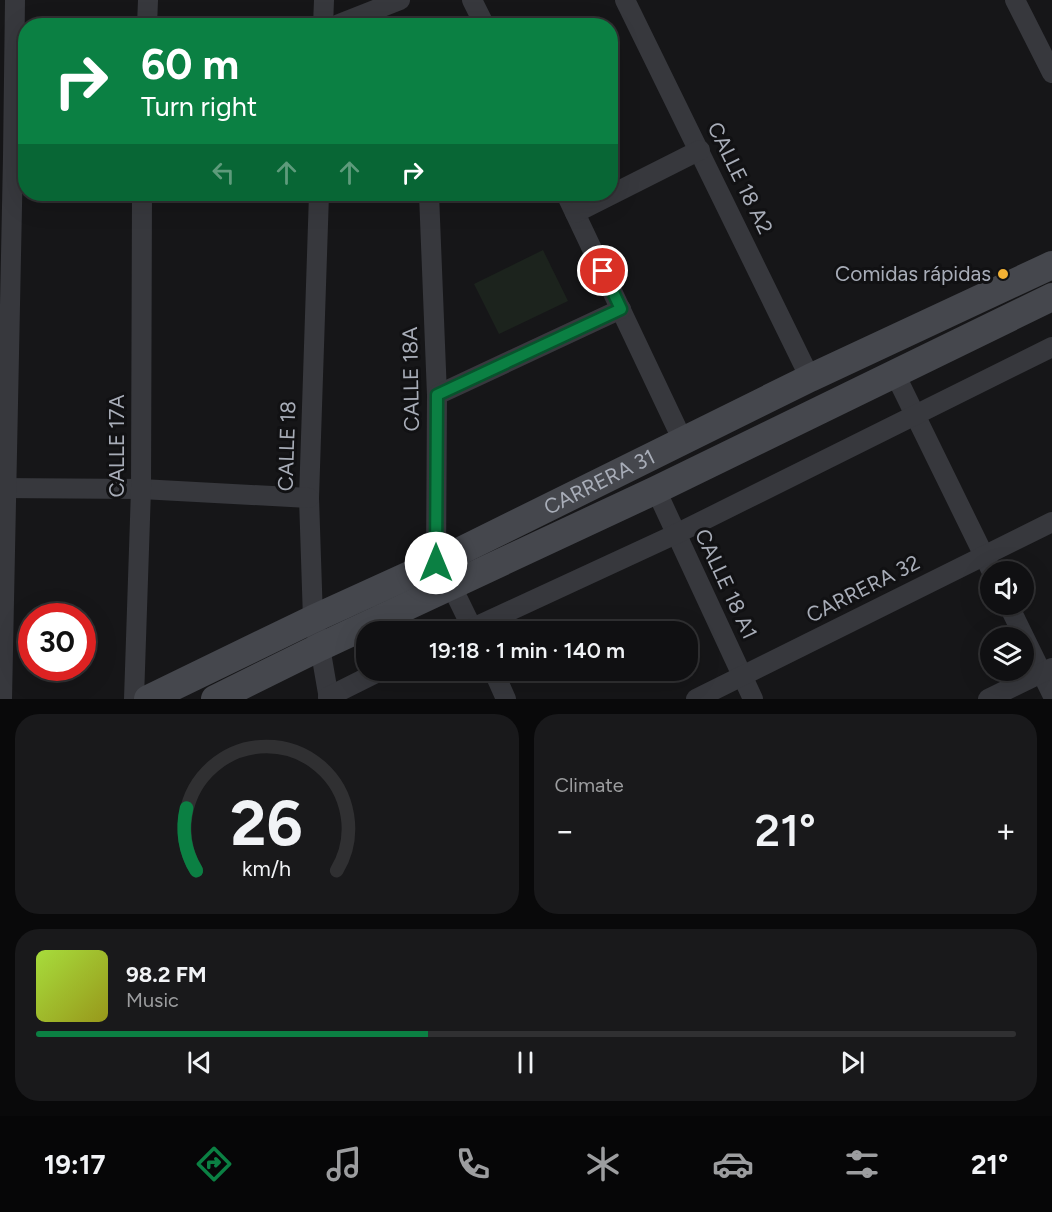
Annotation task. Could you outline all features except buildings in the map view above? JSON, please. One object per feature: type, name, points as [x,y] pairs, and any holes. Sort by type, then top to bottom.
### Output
[{"type":"main road","name":"CARRERA 31","points":[[148,699],[436,563],[810,378],[1052,265]]},
{"type":"main road","name":"CARRERA 31","points":[[215,699],[320,647],[656,490],[1052,297]]},
{"type":"street","points":[[2,699],[3,488],[13,157],[15,0]]},
{"type":"street","points":[[147,18],[148,0]]},
{"type":"street","points":[[323,18],[324,0]]},
{"type":"street","points":[[354,18],[400,0]]},
{"type":"street","points":[[472,0],[481,18]]},
{"type":"street","name":"CALLE 18 A2","points":[[625,0],[810,378]]},
{"type":"street","points":[[1015,0],[1052,73]]},
{"type":"street","points":[[618,191],[700,150]]},
{"type":"street","name":"CALLE 17A","points":[[134,699],[141,489],[142,201]]},
{"type":"street","name":"CALLE 18","points":[[319,201],[309,498],[314,619],[328,698]]},
{"type":"street","name":"CALLE 18A","points":[[429,201],[437,395],[436,563]]},
{"type":"street","points":[[569,201],[683,441]]},
{"type":"street","points":[[575,213],[599,201]]},
{"type":"street","points":[[437,395],[621,309]]},
{"type":"street","points":[[489,621],[676,534],[1052,347]]},
{"type":"street","points":[[895,374],[987,561]]},
{"type":"street","points":[[3,488],[141,489],[309,498]]},
{"type":"street","name":"CALLE 18 A1","points":[[656,490],[753,699]]},
{"type":"street","name":"CARRERA 32","points":[[991,561],[1052,522]]},
{"type":"street","name":"CARRERA 32","points":[[696,699],[980,567]]},
{"type":"street","points":[[452,586],[466,621]]},
{"type":"street","points":[[1014,615],[1047,671],[1052,694]]},
{"type":"street","points":[[988,699],[1047,671]]},
{"type":"street","points":[[328,698],[361,681]]},
{"type":"street","points":[[498,681],[506,699]]},
{"type":"shaded area","points":[[543,250],[568,301],[499,334],[474,284]]},
{"type":"place","name":"Comidas rápidas","points":[[1003,274]]},
{"type":"route","points":[[436,563],[437,395],[621,309],[603,271]]}]
